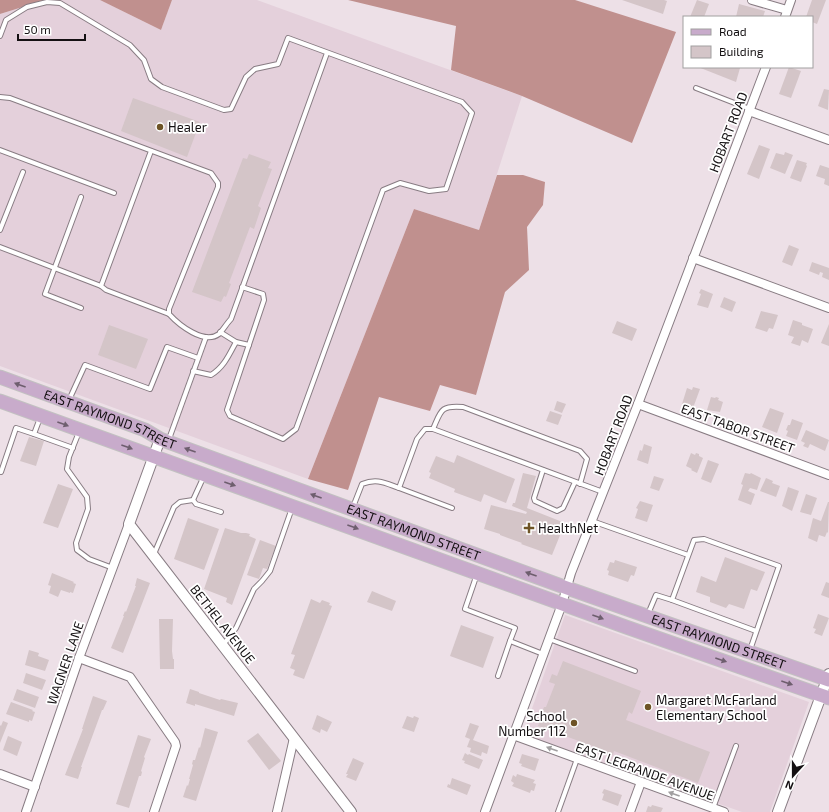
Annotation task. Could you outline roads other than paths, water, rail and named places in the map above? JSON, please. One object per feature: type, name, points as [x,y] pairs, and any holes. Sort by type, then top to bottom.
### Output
[{"type":"main road","name":"EAST RAYMOND STREET","points":[[0,378],[145,430],[164,440],[567,588],[828,678]]},
{"type":"main road","name":"EAST RAYMOND STREET","points":[[0,400],[562,604],[825,697]]},
{"type":"street","points":[[752,0],[786,13],[791,0]]},
{"type":"street","name":"HOBART ROAD","points":[[485,812],[592,521],[766,68]]},
{"type":"street","points":[[750,110],[829,140]]},
{"type":"street","points":[[693,258],[829,308]]},
{"type":"street","name":"EAST TABOR STREET","points":[[638,404],[829,475]]},
{"type":"street","points":[[129,524],[154,457],[164,440]]},
{"type":"street","name":"WAGNER LANE","points":[[26,812],[79,658],[129,524]]},
{"type":"street","name":"BETHEL AVENUE","points":[[129,524],[351,812]]},
{"type":"street","points":[[79,658],[130,677],[175,742],[176,746],[154,812]]},
{"type":"street","points":[[778,812],[825,697],[828,678]]},
{"type":"street","name":"EAST LEGRANDE AVENUE","points":[[513,735],[724,812]]},
{"type":"street","points":[[277,812],[294,738]]},
{"type":"street","points":[[0,774],[35,787]]},
{"type":"street","points":[[630,812],[641,782]]},
{"type":"lane","points":[[0,36],[6,20],[26,7],[47,2],[60,3],[130,45],[144,60],[150,79],[162,87],[224,110],[231,109],[246,77],[255,69],[278,64],[288,38],[462,102],[472,113],[446,188],[429,192],[400,183],[383,190],[296,429],[282,439],[230,416],[227,410],[264,300],[263,294],[242,287]]},
{"type":"lane","points":[[0,247],[169,314],[188,330],[206,337],[218,334],[231,319],[327,53]]},
{"type":"lane","points":[[696,88],[750,110]]},
{"type":"lane","points":[[0,97],[10,98],[211,173],[218,183],[218,187],[169,309],[169,314]]},
{"type":"lane","points":[[0,150],[114,193]]},
{"type":"lane","points":[[100,286],[152,151]]},
{"type":"lane","points":[[0,230],[23,172]]},
{"type":"lane","points":[[81,197],[45,294],[81,308]]},
{"type":"lane","points":[[220,332],[236,342],[249,345]]},
{"type":"lane","points":[[164,440],[206,337]]},
{"type":"lane","points":[[193,371],[211,374],[218,370],[224,364],[236,342]]},
{"type":"lane","points":[[68,402],[85,365],[150,389],[167,347],[198,358]]},
{"type":"lane","points":[[433,429],[441,411],[450,406],[462,407],[580,451],[587,459],[580,484]]},
{"type":"lane","points":[[34,434],[41,416]]},
{"type":"lane","points":[[1,472],[16,428],[72,448]]},
{"type":"lane","points":[[399,488],[417,439],[425,430],[433,429],[603,492]]},
{"type":"lane","points":[[80,430],[72,448],[67,469],[87,497],[88,509],[76,543],[77,550],[89,559],[113,568]]},
{"type":"lane","points":[[543,470],[534,498],[535,501],[557,511],[563,508],[575,482]]},
{"type":"lane","points":[[193,500],[204,475]]},
{"type":"lane","points":[[353,509],[357,494],[362,484],[371,480],[379,481],[452,508]]},
{"type":"lane","points":[[193,500],[196,504],[221,512]]},
{"type":"lane","points":[[154,556],[174,507],[180,502],[193,500]]},
{"type":"lane","points":[[223,645],[236,628],[254,589],[270,571],[292,505]]},
{"type":"lane","points":[[592,521],[688,555]]},
{"type":"lane","points":[[672,600],[694,540],[704,539],[779,566],[749,652]]},
{"type":"lane","points":[[477,573],[465,609],[515,628],[498,676]]},
{"type":"lane","points":[[648,616],[656,595],[756,631]]},
{"type":"lane","points":[[549,638],[635,671]]},
{"type":"lane","points":[[510,641],[543,654]]},
{"type":"lane","points":[[713,808],[736,746]]},
{"type":"lane","points":[[558,812],[578,759]]},
{"type":"place","name":"Healer","points":[[160,127]]},
{"type":"place","name":"HealthNet","points":[[529,528]]},
{"type":"place","name":"Margaret McFarland Elementary School","points":[[648,707]]},
{"type":"place","name":"School Number 112","points":[[574,723]]}]
